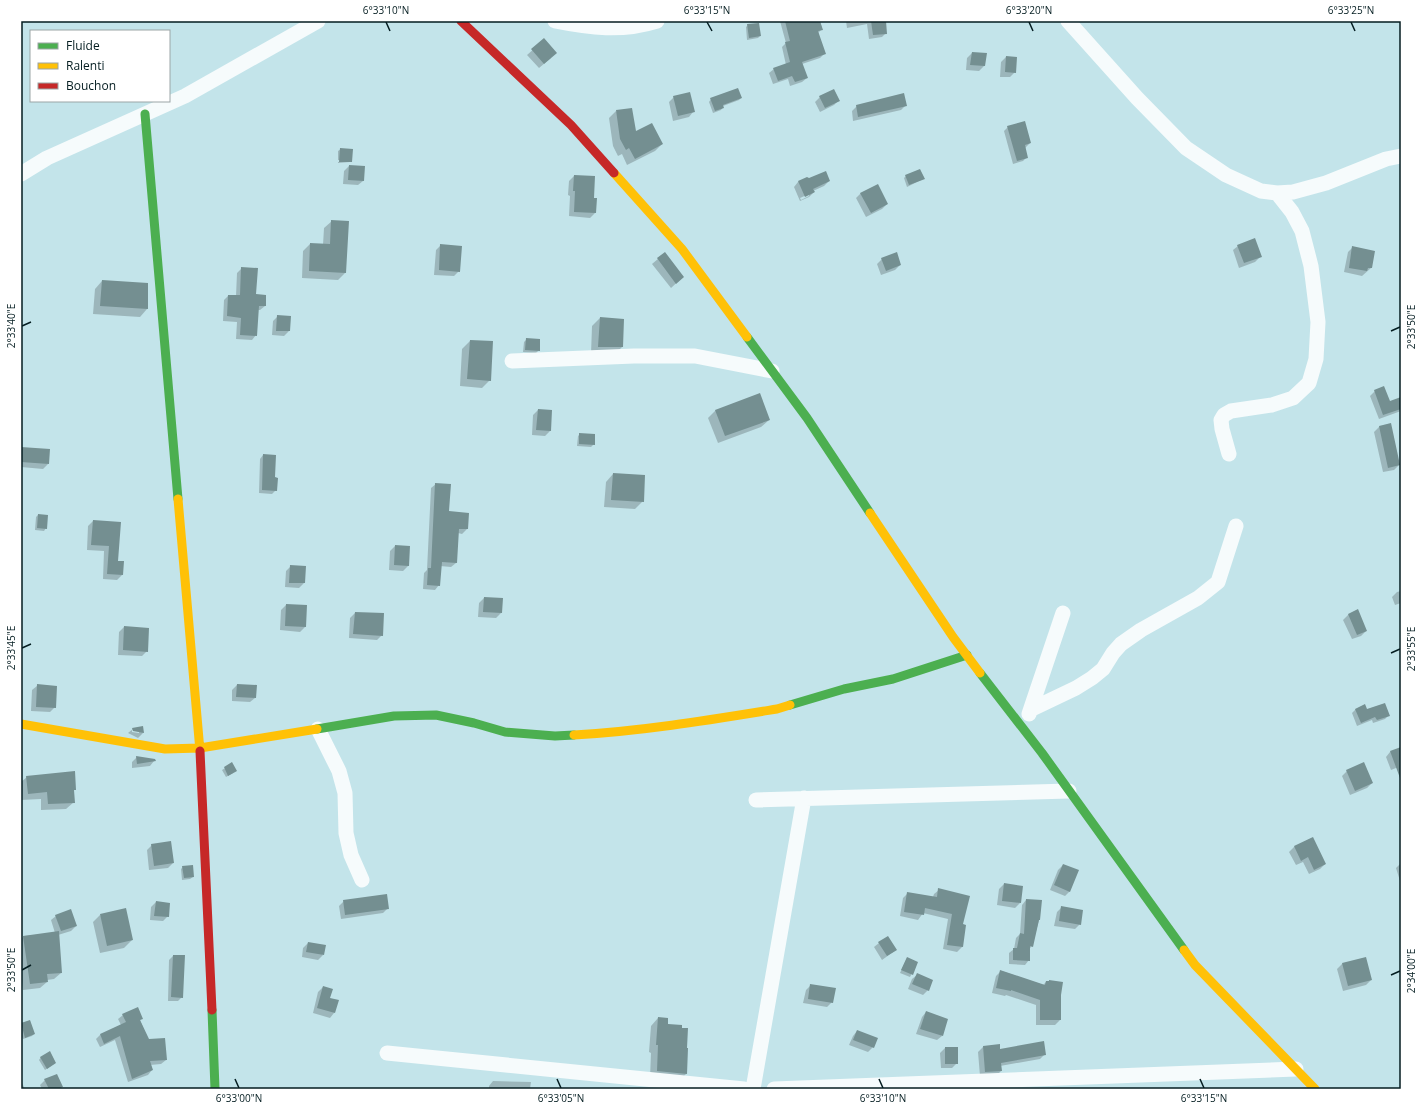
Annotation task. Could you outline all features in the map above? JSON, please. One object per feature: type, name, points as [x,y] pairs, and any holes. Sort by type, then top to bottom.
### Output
[{"type":"street","points":[[21,174],[47,158],[185,96],[318,21]]},
{"type":"street","points":[[462,21],[571,125],[682,249],[807,418],[953,637],[1042,753],[1196,965],[1315,1089]]},
{"type":"street","points":[[555,21],[583,26],[615,29],[657,21]]},
{"type":"street","points":[[1068,21],[1137,98],[1186,148],[1226,175],[1261,191],[1277,193],[1293,192],[1326,183],[1386,159],[1401,156]]},
{"type":"street","points":[[145,114],[200,748],[215,1089]]},
{"type":"street","points":[[1229,454],[1222,429],[1221,420],[1224,415],[1231,411],[1272,405],[1293,398],[1309,383],[1316,359],[1318,322],[1311,266],[1302,231],[1292,212],[1277,193]]},
{"type":"street","points":[[512,361],[634,356],[695,356],[772,371]]},
{"type":"street","points":[[1032,709],[1076,688],[1092,678],[1103,669],[1113,653],[1121,644],[1141,630],[1198,598],[1218,582],[1236,526]]},
{"type":"street","points":[[1022,728],[1032,709],[1036,689],[1062,613]]},
{"type":"street","points":[[21,724],[165,749],[200,748],[394,716],[436,715],[474,723],[505,732],[555,736],[626,731],[685,724],[776,709],[844,689],[893,679],[967,655]]},
{"type":"street","points":[[318,729],[339,771],[345,793],[346,833],[351,854],[362,880]]},
{"type":"street","points":[[756,800],[1069,791]]},
{"type":"street","points":[[753,1089],[804,798]]},
{"type":"street","points":[[387,1053],[744,1089]]},
{"type":"street","points":[[774,1089],[1296,1069]]},
{"type":"building","points":[[785,21],[820,21],[823,30],[818,31],[826,54],[802,62],[808,78],[795,82],[792,76],[778,81],[773,68],[790,62],[785,42],[790,41]]},
{"type":"building","points":[[871,21],[886,21],[887,34],[873,35]]},
{"type":"building","points":[[759,23],[761,36],[749,38],[747,24]]},
{"type":"building","points":[[544,38],[557,53],[544,64],[531,49]]},
{"type":"building","points":[[972,52],[987,53],[985,66],[970,65]]},
{"type":"building","points":[[1006,56],[1017,57],[1016,73],[1005,72]]},
{"type":"building","points":[[738,88],[742,98],[723,105],[724,108],[715,111],[710,98]]},
{"type":"building","points":[[834,89],[840,101],[825,108],[819,96]]},
{"type":"building","points":[[690,92],[695,112],[678,116],[673,96]]},
{"type":"building","points":[[904,93],[907,106],[858,117],[856,105]]},
{"type":"building","points":[[632,108],[636,131],[652,123],[663,144],[635,159],[629,148],[626,150],[620,139],[616,110]]},
{"type":"building","points":[[1025,121],[1031,143],[1025,145],[1028,158],[1017,161],[1007,126]]},
{"type":"building","points":[[340,148],[353,149],[352,162],[339,162]]},
{"type":"building","points":[[349,165],[365,166],[364,181],[348,180]]},
{"type":"building","points":[[920,169],[925,179],[909,185],[905,175]]},
{"type":"building","points":[[826,171],[830,181],[813,189],[815,192],[805,197],[798,181]]},
{"type":"building","points":[[574,175],[595,176],[594,198],[597,198],[596,213],[574,212]]},
{"type":"building","points":[[878,184],[888,204],[871,213],[860,193]]},
{"type":"building","points":[[331,220],[349,221],[346,273],[309,271],[310,243],[330,244]]},
{"type":"building","points":[[1255,238],[1262,257],[1244,263],[1237,245]]},
{"type":"building","points":[[440,244],[462,246],[460,272],[439,270]]},
{"type":"building","points":[[1352,246],[1375,251],[1372,268],[1368,268],[1367,271],[1349,268]]},
{"type":"building","points":[[665,252],[684,277],[676,284],[657,258]]},
{"type":"building","points":[[897,252],[901,265],[886,271],[881,258]]},
{"type":"building","points":[[241,267],[258,268],[256,294],[266,295],[266,306],[259,306],[257,336],[240,335],[241,318],[227,316],[228,295],[240,295]]},
{"type":"building","points":[[102,280],[148,283],[148,309],[100,306]]},
{"type":"building","points":[[277,315],[291,316],[290,331],[276,331]]},
{"type":"building","points":[[600,317],[624,319],[623,347],[598,347]]},
{"type":"building","points":[[526,338],[540,339],[540,351],[525,350]]},
{"type":"building","points":[[470,340],[493,341],[491,381],[467,379]]},
{"type":"building","points":[[1384,386],[1390,401],[1401,397],[1401,409],[1383,415],[1374,390]]},
{"type":"building","points":[[760,393],[770,420],[725,436],[715,410]]},
{"type":"building","points":[[538,409],[552,410],[551,431],[536,430]]},
{"type":"building","points":[[1391,423],[1400,465],[1388,468],[1379,426]]},
{"type":"building","points":[[579,433],[595,434],[595,445],[579,444]]},
{"type":"building","points":[[21,447],[50,449],[49,464],[21,462]]},
{"type":"building","points":[[263,454],[276,455],[275,477],[278,478],[277,491],[262,490]]},
{"type":"building","points":[[613,473],[645,475],[644,502],[611,500]]},
{"type":"building","points":[[435,483],[451,484],[449,511],[469,513],[468,529],[459,529],[457,563],[442,562],[440,586],[427,585],[428,568],[431,568]]},
{"type":"building","points":[[38,514],[48,515],[47,529],[37,528]]},
{"type":"building","points":[[93,520],[121,522],[118,561],[124,561],[123,575],[107,574],[109,546],[91,545]]},
{"type":"building","points":[[395,545],[410,546],[409,566],[394,565]]},
{"type":"building","points":[[290,565],[306,566],[305,583],[289,583]]},
{"type":"building","points":[[484,597],[503,598],[502,613],[483,612]]},
{"type":"building","points":[[286,604],[307,605],[306,627],[285,626]]},
{"type":"building","points":[[1358,609],[1367,631],[1357,635],[1348,614]]},
{"type":"building","points":[[355,612],[384,613],[383,636],[353,634]]},
{"type":"building","points":[[124,626],[149,628],[148,652],[123,650]]},
{"type":"building","points":[[37,684],[57,686],[56,708],[36,707]]},
{"type":"building","points":[[237,684],[257,685],[256,698],[236,697]]},
{"type":"building","points":[[1385,703],[1390,716],[1377,720],[1375,717],[1361,723],[1355,709],[1365,704],[1367,709]]},
{"type":"building","points":[[143,726],[144,733],[133,731],[132,728]]},
{"type":"building","points":[[1401,747],[1401,778],[1400,778],[1390,751]]},
{"type":"building","points":[[136,756],[155,759],[156,761],[137,764]]},
{"type":"building","points":[[232,762],[237,771],[228,776],[224,767]]},
{"type":"building","points":[[1364,762],[1373,783],[1355,791],[1346,770]]},
{"type":"building","points":[[75,771],[75,803],[48,804],[47,792],[28,794],[26,776]]},
{"type":"building","points":[[1313,837],[1326,864],[1314,870],[1308,857],[1301,861],[1294,846]]},
{"type":"building","points":[[171,841],[174,863],[154,866],[151,844]]},
{"type":"building","points":[[1063,864],[1079,870],[1070,892],[1054,885]]},
{"type":"building","points":[[193,865],[194,877],[184,878],[182,866]]},
{"type":"building","points":[[1004,883],[1023,886],[1021,903],[1002,901]]},
{"type":"building","points":[[938,888],[970,896],[963,924],[966,925],[963,947],[947,945],[952,914],[925,908],[924,915],[904,912],[907,892],[937,897]]},
{"type":"building","points":[[387,894],[389,909],[345,915],[343,900]]},
{"type":"building","points":[[1026,899],[1042,900],[1040,920],[1033,947],[1030,946],[1030,961],[1013,960],[1013,948],[1017,948],[1020,933],[1024,934]]},
{"type":"building","points":[[156,901],[170,903],[169,917],[154,916]]},
{"type":"building","points":[[1061,906],[1083,910],[1081,925],[1059,921]]},
{"type":"building","points":[[126,908],[133,940],[107,946],[100,914]]},
{"type":"building","points":[[71,909],[77,926],[61,931],[55,915]]},
{"type":"building","points":[[59,931],[62,973],[47,974],[48,982],[30,984],[23,936]]},
{"type":"building","points":[[888,936],[897,950],[887,956],[878,942]]},
{"type":"building","points":[[308,942],[326,945],[324,955],[306,952]]},
{"type":"building","points":[[173,955],[185,955],[183,998],[171,997]]},
{"type":"building","points":[[907,957],[918,962],[913,975],[901,970]]},
{"type":"building","points":[[1366,957],[1372,980],[1348,986],[1342,963]]},
{"type":"building","points":[[1000,970],[1045,985],[1046,981],[1049,980],[1063,982],[1061,995],[1061,1020],[1040,1020],[1040,1000],[1011,990],[996,988]]},
{"type":"building","points":[[917,973],[933,980],[929,991],[912,984]]},
{"type":"building","points":[[810,984],[836,988],[833,1003],[808,999]]},
{"type":"building","points":[[323,986],[333,989],[330,998],[339,1000],[335,1013],[317,1008]]},
{"type":"building","points":[[138,1007],[143,1019],[140,1020],[149,1039],[165,1038],[167,1060],[150,1061],[153,1070],[132,1079],[120,1036],[104,1044],[100,1034],[126,1022],[122,1014]]},
{"type":"building","points":[[926,1011],[948,1019],[943,1036],[920,1029]]},
{"type":"building","points":[[658,1017],[668,1018],[668,1024],[682,1025],[682,1028],[688,1028],[687,1074],[657,1071],[658,1045],[656,1045]]},
{"type":"building","points":[[30,1020],[35,1034],[25,1038],[21,1023]]},
{"type":"building","points":[[857,1030],[878,1038],[874,1048],[853,1040]]},
{"type":"building","points":[[1044,1041],[1046,1055],[1001,1063],[1002,1071],[985,1072],[983,1046],[1000,1044],[1000,1049]]},
{"type":"building","points":[[945,1047],[958,1047],[958,1064],[945,1064]]},
{"type":"building","points":[[50,1051],[56,1063],[47,1069],[40,1057]]},
{"type":"building","points":[[57,1074],[63,1087],[49,1089],[44,1079]]},
{"type":"traffic: fast","points":[[145,114],[178,499]]},
{"type":"traffic: fast","points":[[747,337],[807,418],[870,513]]},
{"type":"traffic: fast","points":[[790,705],[844,689],[893,679],[967,655]]},
{"type":"traffic: fast","points":[[980,673],[1042,753],[1184,950]]},
{"type":"traffic: fast","points":[[317,729],[394,716],[436,715],[474,723],[505,732],[555,736],[574,735]]},
{"type":"traffic: fast","points":[[212,1010],[215,1089]]},
{"type":"traffic: slow","points":[[614,173],[682,249],[747,337]]},
{"type":"traffic: slow","points":[[178,499],[200,751]]},
{"type":"traffic: slow","points":[[870,513],[953,637],[980,673]]},
{"type":"traffic: slow","points":[[574,735],[676,725],[777,709],[790,705]]},
{"type":"traffic: slow","points":[[21,724],[165,749],[200,748],[317,729]]},
{"type":"traffic: slow","points":[[1184,950],[1195,965],[1315,1089]]},
{"type":"traffic: jam","points":[[461,21],[571,125],[614,173]]},
{"type":"traffic: jam","points":[[200,751],[212,1010]]}]
